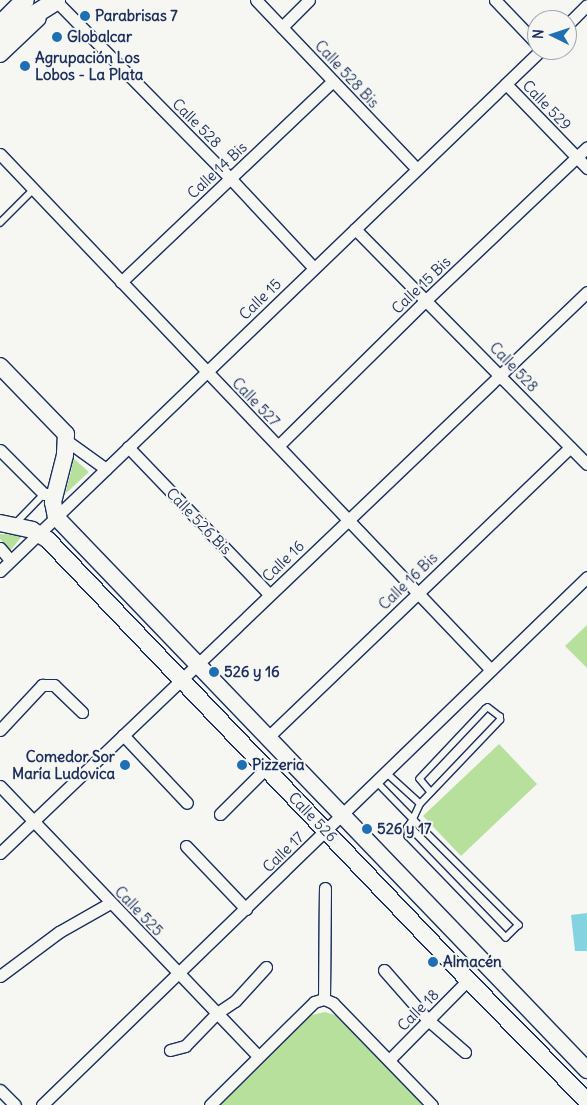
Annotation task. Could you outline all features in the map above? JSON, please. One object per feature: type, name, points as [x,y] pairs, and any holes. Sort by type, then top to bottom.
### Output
[{"type":"main road","points":[[0,25],[25,0]]},
{"type":"main road","points":[[0,36],[56,0]]},
{"type":"main road","points":[[0,54],[56,0]]},
{"type":"main road","points":[[0,366],[62,430],[67,441],[65,455],[49,494],[56,517]]},
{"type":"main road","name":"Calle 526","points":[[56,517],[196,665],[343,815],[587,1070]]},
{"type":"main road","points":[[6,525],[32,530],[38,534]]},
{"type":"main road","name":"Calle 526","points":[[38,534],[48,540],[468,980],[587,1101]]},
{"type":"street","name":"Calle 528","points":[[56,0],[230,178],[314,268]]},
{"type":"street","name":"Calle 528 Bis","points":[[256,0],[416,169]]},
{"type":"street","points":[[282,27],[309,0]]},
{"type":"street","points":[[495,0],[527,34]]},
{"type":"street","points":[[577,14],[587,5]]},
{"type":"street","name":"Calle 15","points":[[0,570],[531,60]]},
{"type":"street","name":"Calle 14 Bis","points":[[121,282],[333,81]]},
{"type":"street","name":"Calle 529","points":[[506,84],[587,168]]},
{"type":"street","name":"Calle 15 Bis","points":[[278,446],[426,300],[587,147]]},
{"type":"street","name":"Calle 527","points":[[0,154],[491,670]]},
{"type":"street","name":"Calle 528","points":[[355,229],[587,464]]},
{"type":"street","name":"Calle 16","points":[[0,853],[587,292]]},
{"type":"street","points":[[67,441],[106,468]]},
{"type":"street","name":"Calle 526 Bis","points":[[128,447],[270,594]]},
{"type":"street","name":"Calle 16 Bis","points":[[267,738],[570,447]]},
{"type":"street","points":[[0,450],[49,494]]},
{"type":"street","points":[[0,548],[10,560]]},
{"type":"street","name":"Calle 17","points":[[42,1105],[587,577]]},
{"type":"street","points":[[2,723],[42,685],[54,686],[82,712]]},
{"type":"street","points":[[123,735],[187,803]]},
{"type":"street","points":[[220,814],[266,768]]},
{"type":"street","name":"Calle 525","points":[[0,786],[258,1056]]},
{"type":"street","points":[[186,846],[246,909]]},
{"type":"street","points":[[324,1000],[325,888]]},
{"type":"street","points":[[0,976],[59,932],[110,903]]},
{"type":"street","points":[[170,1050],[185,1046],[217,1013],[235,1001],[266,967]]},
{"type":"street","points":[[384,970],[428,1020],[465,1052]]},
{"type":"street","name":"Calle 18","points":[[389,1060],[468,980]]},
{"type":"street","points":[[210,1105],[314,1002],[324,1000],[333,1003],[432,1105]]},
{"type":"street","points":[[0,1090],[15,1105]]},
{"type":"lane","points":[[0,223],[34,189]]},
{"type":"lane","points":[[6,525],[49,494]]},
{"type":"lane","points":[[377,782],[413,819],[520,925],[506,938],[408,837],[407,828],[413,819],[420,804],[430,791],[500,720],[500,717],[488,708],[486,709],[420,779],[430,791]]},
{"type":"lane","points":[[386,773],[420,804]]},
{"type":"green space","points":[[73,458],[89,472],[65,494],[71,472]]},
{"type":"green space","points":[[0,534],[23,535],[10,551],[0,539]]},
{"type":"green space","points":[[587,625],[587,668],[565,646]]},
{"type":"green space","points":[[499,744],[537,784],[461,856],[423,816]]},
{"type":"green space","points":[[325,1012],[338,1016],[425,1105],[218,1105],[308,1016]]},
{"type":"water","points":[[587,913],[587,951],[575,951],[571,915]]},
{"type":"place","name":"Parabrisas 7","points":[[85,16]]},
{"type":"place","name":"Globalcar","points":[[57,37]]},
{"type":"place","name":"Agrupación Los Lobos - La Plata","points":[[25,66]]},
{"type":"place","name":"526 y 16","points":[[214,672]]},
{"type":"place","name":"Comedor Sor María Ludovica","points":[[125,765]]},
{"type":"place","name":"Pizzeria","points":[[242,765]]},
{"type":"place","name":"526 y 17","points":[[367,829]]},
{"type":"place","name":"Almacén","points":[[433,962]]}]
